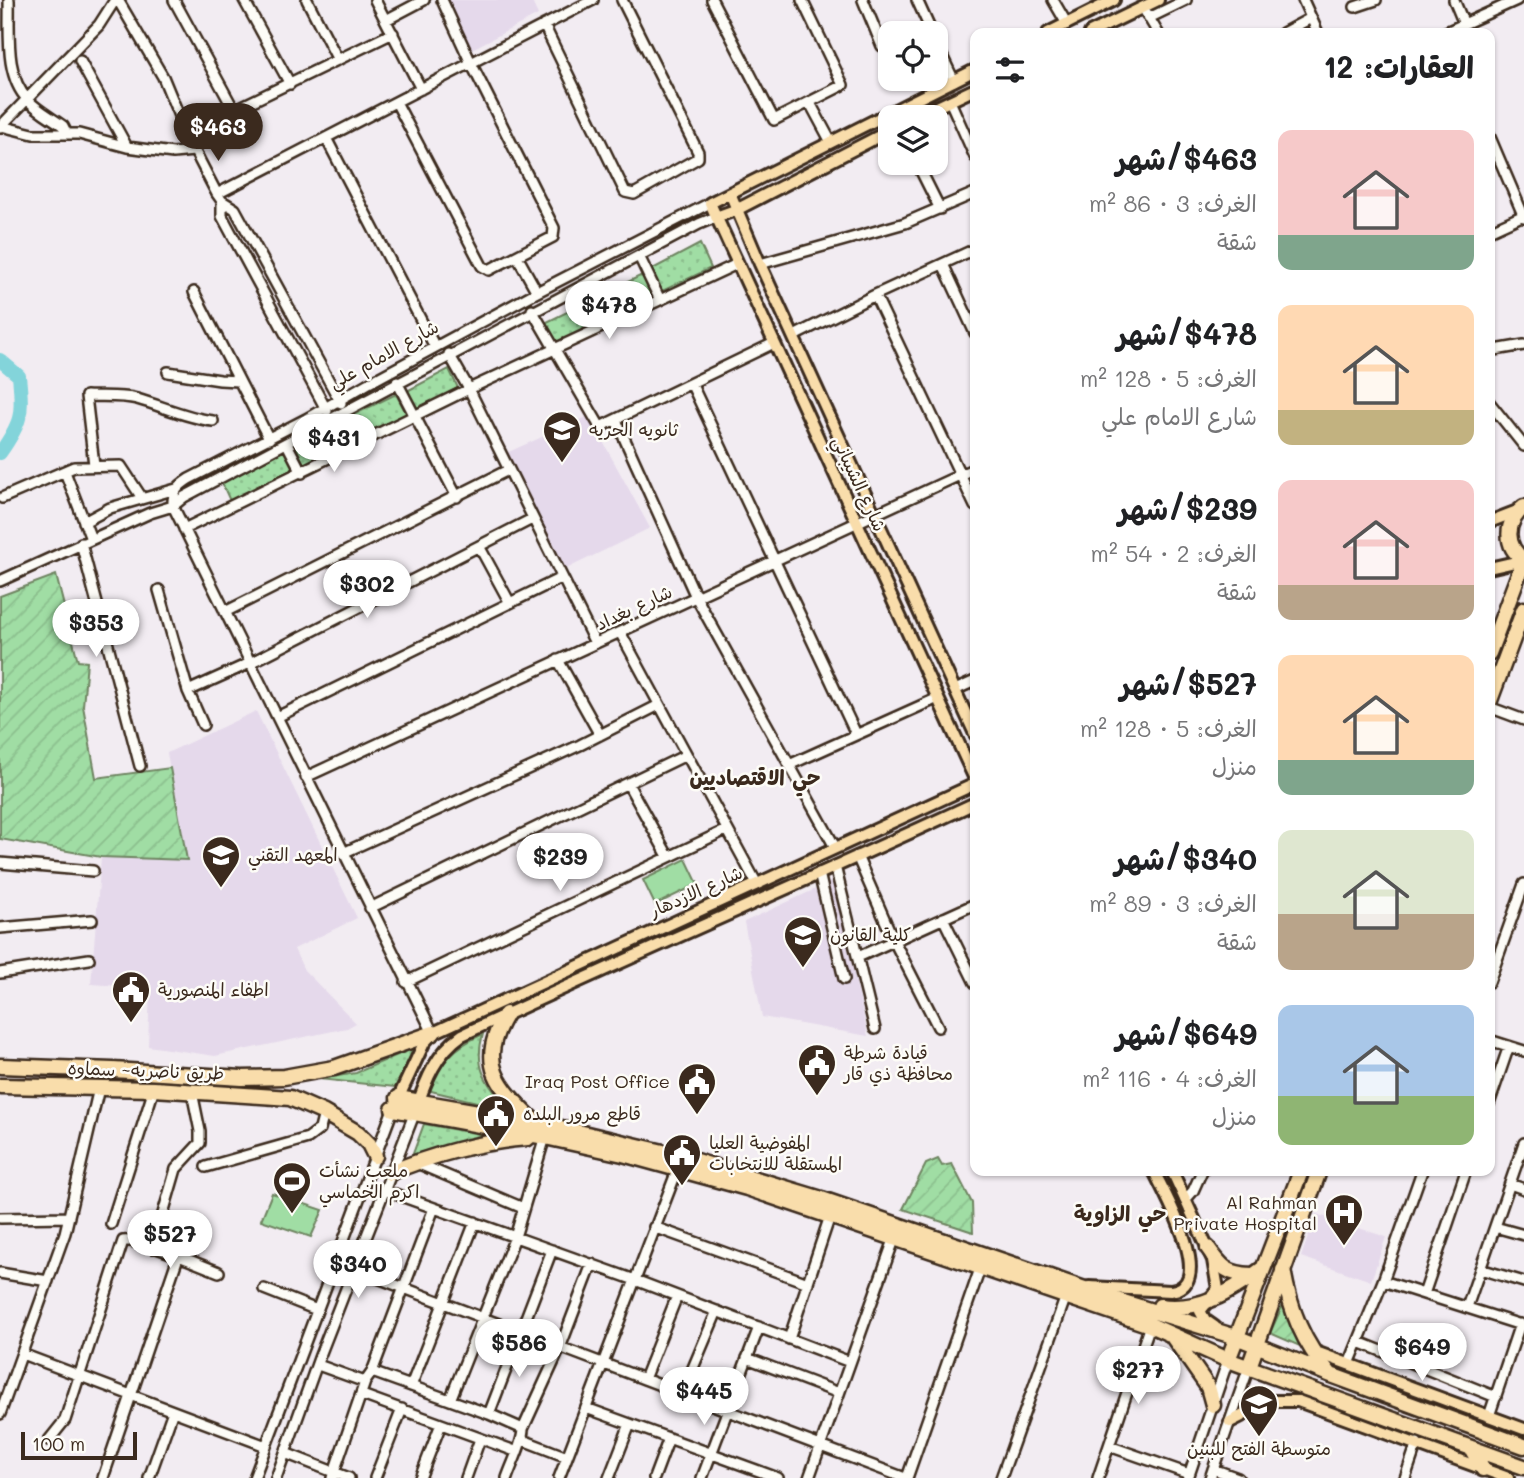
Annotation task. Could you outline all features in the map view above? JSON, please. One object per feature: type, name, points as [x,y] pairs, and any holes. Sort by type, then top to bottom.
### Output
[{"type":"highway","points":[[1495,637],[1524,560],[1517,555],[1509,537],[1514,518],[1522,509]]},
{"type":"highway","points":[[1495,689],[1524,609]]},
{"type":"highway","points":[[506,1014],[496,1030],[492,1045],[491,1060],[495,1078],[505,1093],[536,1122]]},
{"type":"highway","name":"طريق ناصريه~ سماوه","points":[[0,1066],[242,1078],[284,1077],[334,1069],[433,1033]]},
{"type":"highway","points":[[105,1088],[113,1070]]},
{"type":"highway","name":"طريق ناصريه~ سماوه","points":[[0,1086],[154,1089],[290,1098],[324,1113],[358,1133],[369,1144],[375,1156]]},
{"type":"highway","points":[[396,1104],[536,1122],[676,1155],[829,1210],[895,1237],[1150,1325],[1228,1360],[1524,1467]]},
{"type":"highway","points":[[417,1106],[678,1168],[829,1210],[1229,1335],[1331,1375],[1520,1441]]},
{"type":"highway","points":[[390,1173],[492,1143],[545,1136]]},
{"type":"highway","points":[[1228,1360],[1229,1335],[1299,1176]]},
{"type":"highway","points":[[1249,1367],[1317,1176]]},
{"type":"highway","points":[[1208,1248],[1227,1271],[1233,1274],[1258,1272]]},
{"type":"highway","points":[[1283,1269],[1290,1303],[1310,1350],[1331,1375]]},
{"type":"highway","points":[[1120,1301],[1182,1308],[1207,1303],[1258,1272]]},
{"type":"highway","points":[[1170,1334],[1187,1354],[1208,1387],[1213,1405]]},
{"type":"highway","points":[[1471,1448],[1483,1469]]},
{"type":"main road","points":[[1101,28],[1158,0]]},
{"type":"main road","points":[[1059,28],[1110,1]]},
{"type":"main road","name":"شارع الامام علي","points":[[710,203],[970,73]]},
{"type":"main road","points":[[942,105],[970,91]]},
{"type":"main road","name":"شارع الامام علي","points":[[716,218],[878,137]]},
{"type":"main road","name":"شارع الشيباني","points":[[730,193],[970,723]]},
{"type":"main road","name":"شارع الشيباني","points":[[710,203],[970,771]]},
{"type":"main road","points":[[1495,520],[1522,509]]},
{"type":"main road","points":[[1495,567],[1524,560]]},
{"type":"main road","name":"شارع الازدهار","points":[[433,1033],[970,784]]},
{"type":"main road","name":"شارع الازدهار","points":[[417,1106],[434,1064],[451,1043],[462,1035],[596,972],[970,805]]},
{"type":"main road","points":[[675,921],[681,935]]},
{"type":"main road","points":[[396,1104],[424,1043],[433,1033]]},
{"type":"main road","points":[[1082,1287],[1171,1291],[1180,1290],[1187,1282],[1189,1248],[1156,1176]]},
{"type":"main road","points":[[1174,1176],[1217,1270],[1218,1289],[1202,1307],[1201,1315],[1229,1335]]},
{"type":"main road","points":[[1310,1350],[1524,1429]]},
{"type":"main road","points":[[1230,1422],[1262,1404],[1289,1399],[1508,1478]]},
{"type":"street","points":[[9,0],[11,59],[19,87],[27,99],[66,132]]},
{"type":"street","points":[[1,127],[99,25],[117,0],[163,78],[188,140],[219,198],[222,216],[331,419]]},
{"type":"street","points":[[174,0],[234,110]]},
{"type":"street","points":[[244,0],[290,84]]},
{"type":"street","points":[[307,0],[338,60]]},
{"type":"street","points":[[375,0],[421,89]]},
{"type":"street","points":[[386,20],[424,0]]},
{"type":"street","points":[[396,102],[482,266],[489,270],[553,237],[554,228],[442,0]]},
{"type":"street","points":[[219,198],[326,138],[593,0]]},
{"type":"street","points":[[544,25],[625,192],[634,194],[698,158],[698,152],[622,0]]},
{"type":"street","points":[[712,0],[774,120],[843,85],[802,0]]},
{"type":"street","points":[[863,0],[878,37]]},
{"type":"street","points":[[917,0],[927,21]]},
{"type":"street","points":[[1053,0],[1067,24]]},
{"type":"street","points":[[1149,18],[1186,0]]},
{"type":"street","points":[[1304,0],[1316,28]]},
{"type":"street","points":[[1355,7],[1376,0]]},
{"type":"street","points":[[1454,0],[1464,24]]},
{"type":"street","points":[[1456,28],[1517,0]]},
{"type":"street","points":[[1143,8],[1155,28]]},
{"type":"street","points":[[1292,28],[1311,18]]},
{"type":"street","points":[[188,140],[234,110],[393,33]]},
{"type":"street","points":[[80,61],[127,147]]},
{"type":"street","points":[[948,68],[954,81]]},
{"type":"street","points":[[950,101],[970,147]]},
{"type":"street","points":[[810,103],[831,142]]},
{"type":"street","points":[[1,127],[33,134],[66,132],[127,147],[173,153],[194,151]]},
{"type":"street","points":[[326,138],[435,347]]},
{"type":"street","points":[[1495,149],[1524,216],[1495,228]]},
{"type":"street","points":[[923,175],[940,209]]},
{"type":"street","points":[[760,264],[894,226],[970,195]]},
{"type":"street","points":[[219,198],[235,209],[345,411]]},
{"type":"street","name":"شارع الامام علي","points":[[84,522],[110,508],[176,489],[537,292],[710,203]]},
{"type":"street","name":"شارع الامام علي","points":[[0,581],[150,513],[173,506],[184,497],[287,444],[449,354],[716,218]]},
{"type":"street","points":[[794,336],[970,251]]},
{"type":"street","points":[[517,256],[537,292]]},
{"type":"street","points":[[639,256],[660,300]]},
{"type":"street","points":[[184,529],[469,390],[737,264]]},
{"type":"street","points":[[943,264],[970,322]]},
{"type":"street","points":[[194,292],[269,439]]},
{"type":"street","points":[[875,295],[970,496]]},
{"type":"street","points":[[532,310],[600,427],[774,343]]},
{"type":"street","points":[[1495,350],[1524,345]]},
{"type":"street","points":[[449,354],[595,643]]},
{"type":"street","points":[[168,372],[238,381]]},
{"type":"street","points":[[397,382],[457,497]]},
{"type":"street","points":[[691,383],[856,734]]},
{"type":"street","points":[[94,465],[86,396],[132,398],[176,410],[197,419],[213,421]]},
{"type":"street","points":[[1495,410],[1524,446]]},
{"type":"street","points":[[616,419],[696,597],[835,847]]},
{"type":"street","points":[[287,444],[302,473]]},
{"type":"street","points":[[2,498],[74,467],[94,465],[121,466],[142,498]]},
{"type":"street","points":[[225,612],[508,470]]},
{"type":"street","name":"شارع بغداد","points":[[306,777],[970,470]]},
{"type":"street","points":[[65,471],[92,539]]},
{"type":"street","points":[[176,489],[173,506],[433,1033]]},
{"type":"street","points":[[188,691],[250,663],[532,519]]},
{"type":"street","points":[[81,543],[140,766]]},
{"type":"street","points":[[479,546],[510,603]]},
{"type":"street","points":[[276,717],[561,578]]},
{"type":"street","points":[[159,590],[188,691],[203,725]]},
{"type":"street","points":[[620,632],[757,884]]},
{"type":"street","points":[[558,660],[600,735]]},
{"type":"street","points":[[955,690],[970,683]]},
{"type":"street","points":[[789,765],[938,698]]},
{"type":"street","points":[[343,853],[600,735],[659,705]]},
{"type":"street","points":[[1495,708],[1524,720]]},
{"type":"street","points":[[370,908],[686,755]]},
{"type":"street","points":[[628,784],[668,856]]},
{"type":"street","points":[[406,982],[726,830]]},
{"type":"street","points":[[857,856],[894,942],[938,1027]]},
{"type":"street","points":[[0,863],[93,871]]},
{"type":"street","points":[[835,866],[875,1029]]},
{"type":"street","points":[[819,873],[844,979]]},
{"type":"street","points":[[1495,964],[1520,908],[1524,884]]},
{"type":"street","points":[[858,957],[970,906]]},
{"type":"street","points":[[943,918],[970,973]]},
{"type":"street","points":[[0,928],[92,920]]},
{"type":"street","points":[[0,973],[45,964],[89,960]]},
{"type":"street","points":[[1495,1042],[1524,1051]]},
{"type":"street","points":[[1495,1087],[1509,1046]]},
{"type":"street","points":[[0,1414],[2,1401],[22,1354],[69,1217],[90,1131],[105,1088]]},
{"type":"street","points":[[111,1224],[154,1089]]},
{"type":"street","points":[[153,1248],[176,1169],[200,1143],[192,1091]]},
{"type":"street","points":[[254,1478],[396,1104]]},
{"type":"street","points":[[275,1478],[417,1106]]},
{"type":"street","points":[[206,1167],[308,1138],[320,1129],[324,1113]]},
{"type":"street","points":[[450,1400],[515,1237],[545,1136]]},
{"type":"street","points":[[1467,1307],[1524,1144]]},
{"type":"street","points":[[417,1163],[523,1208]]},
{"type":"street","points":[[559,1478],[678,1168]]},
{"type":"street","points":[[1185,1199],[1194,1191],[1200,1176]]},
{"type":"street","points":[[1349,1364],[1383,1281],[1420,1176]]},
{"type":"street","points":[[1424,1294],[1464,1176]]},
{"type":"street","points":[[1510,1184],[1524,1189]]},
{"type":"street","points":[[384,1190],[592,1264],[850,1362]]},
{"type":"street","points":[[333,1475],[365,1382],[372,1372],[434,1208]]},
{"type":"street","points":[[789,1339],[829,1210]]},
{"type":"street","points":[[0,1218],[69,1217]]},
{"type":"street","points":[[411,1386],[475,1222]]},
{"type":"street","points":[[654,1227],[808,1283]]},
{"type":"street","points":[[1495,1227],[1524,1235]]},
{"type":"street","points":[[809,1478],[895,1237]]},
{"type":"street","points":[[49,1440],[65,1420],[122,1243],[128,1240],[219,1272]]},
{"type":"street","points":[[489,1414],[552,1250]]},
{"type":"street","points":[[103,1478],[178,1257]]},
{"type":"street","points":[[507,1478],[515,1451],[523,1440],[523,1429],[560,1348],[592,1264]]},
{"type":"street","points":[[354,1269],[906,1478],[981,1266]]},
{"type":"street","points":[[1480,1269],[1524,1282]]},
{"type":"street","points":[[0,1273],[48,1281]]},
{"type":"street","points":[[1383,1281],[1522,1325],[1489,1416]]},
{"type":"street","points":[[264,1289],[317,1310]]},
{"type":"street","points":[[644,1379],[677,1296]]},
{"type":"street","points":[[1001,1478],[1066,1296]]},
{"type":"street","points":[[682,1394],[717,1311]]},
{"type":"street","points":[[1098,1478],[1150,1325]]},
{"type":"street","points":[[702,1478],[759,1327]]},
{"type":"street","points":[[1359,1342],[1496,1397]]},
{"type":"street","points":[[301,1351],[365,1382]]},
{"type":"street","points":[[22,1354],[266,1446]]},
{"type":"street","points":[[747,1358],[839,1393]]},
{"type":"street","points":[[1109,1446],[1189,1476],[1228,1360]]},
{"type":"street","points":[[1238,1478],[1212,1474],[1249,1367]]},
{"type":"street","points":[[372,1372],[523,1429]]},
{"type":"street","points":[[362,1395],[515,1451]]},
{"type":"street","points":[[586,1408],[778,1478]]},
{"type":"street","points":[[375,1478],[402,1409]]},
{"type":"street","points":[[149,1478],[173,1411]]},
{"type":"street","points":[[419,1478],[441,1424]]},
{"type":"street","points":[[609,1478],[630,1424]]},
{"type":"street","points":[[654,1478],[669,1438]]},
{"type":"street","points":[[466,1478],[480,1439]]},
{"type":"street","points":[[523,1440],[567,1457]]},
{"type":"street","points":[[1405,1478],[1417,1443]]},
{"type":"street","points":[[285,1453],[333,1475],[349,1478]]},
{"type":"street","points":[[740,1478],[745,1466]]},
{"type":"shaded area","points":[[446,0],[531,0],[538,15],[470,50]]},
{"type":"shaded area","points":[[589,416],[650,528],[562,571],[538,517],[504,454]]},
{"type":"shaded area","name":"المعهد التقني","points":[[256,711],[357,918],[294,949],[304,970],[356,1023],[347,1028],[215,1056],[148,1046],[150,988],[91,984],[101,857],[187,860],[167,753]]},
{"type":"shaded area","name":"كلية القانون","points":[[833,881],[868,1036],[762,1017],[744,922]]},
{"type":"shaded area","name":"Al Rahman Private Hospital","points":[[1316,1214],[1386,1237],[1371,1281],[1301,1257]]},
{"type":"green space","points":[[700,244],[711,268],[658,293],[647,272]]},
{"type":"green space","points":[[642,275],[653,296],[600,321],[589,301]]},
{"type":"green space","points":[[585,303],[595,324],[554,344],[543,324]]},
{"type":"green space","points":[[449,369],[458,388],[418,409],[407,391]]},
{"type":"green space","points":[[396,394],[407,415],[305,466],[294,444]]},
{"type":"green space","points":[[285,450],[295,469],[230,501],[221,481]]},
{"type":"green space","points":[[56,575],[78,661],[87,662],[83,706],[96,778],[170,768],[187,860],[101,857],[0,839],[0,596]]},
{"type":"green space","points":[[686,859],[698,884],[655,905],[643,880]]},
{"type":"green space","points":[[483,1034],[480,1057],[484,1075],[510,1110],[427,1090],[449,1056]]},
{"type":"green space","points":[[418,1046],[395,1087],[319,1079],[356,1073]]},
{"type":"green space","points":[[424,1124],[497,1137],[411,1159]]},
{"type":"green space","points":[[938,1159],[942,1166],[952,1164],[972,1203],[973,1232],[903,1209],[926,1164]]},
{"type":"green space","name":"ملعب نشأت اكرم الخماسي","points":[[272,1193],[323,1210],[311,1237],[261,1220]]},
{"type":"green space","points":[[1285,1300],[1302,1347],[1270,1333]]},
{"type":"waterway","points":[[0,360],[19,376],[21,400],[17,425],[0,453]]},
{"type":"place","name":"ثانويه الحريه","points":[[562,464]]},
{"type":"place","name":"المعهد التقني","points":[[221,889]]},
{"type":"place","name":"كلية القانون","points":[[803,969]]},
{"type":"place","name":"اطفاء المنصورية","points":[[131,1024]]},
{"type":"place","name":"قيادة شرطة محافظة ذي قار","points":[[817,1097]]},
{"type":"place","name":"Iraq Post Office","points":[[697,1116]]},
{"type":"place","name":"قاطع مرور البلده","points":[[496,1148]]},
{"type":"place","name":"المفوضية العليا المستقلة للانتخابات","points":[[682,1187]]},
{"type":"place","name":"ملعب نشأت اكرم الخماسي","points":[[292,1215]]},
{"type":"place","name":"Al Rahman Private Hospital","points":[[1344,1247]]},
{"type":"place","name":"متوسطة الفتح للبنين","points":[[1259,1438]]},
{"type":"district","name":"حي الاقتصاديين","points":[[755,778]]},
{"type":"district","name":"حي الزاوية","points":[[1120,1214]]}]
